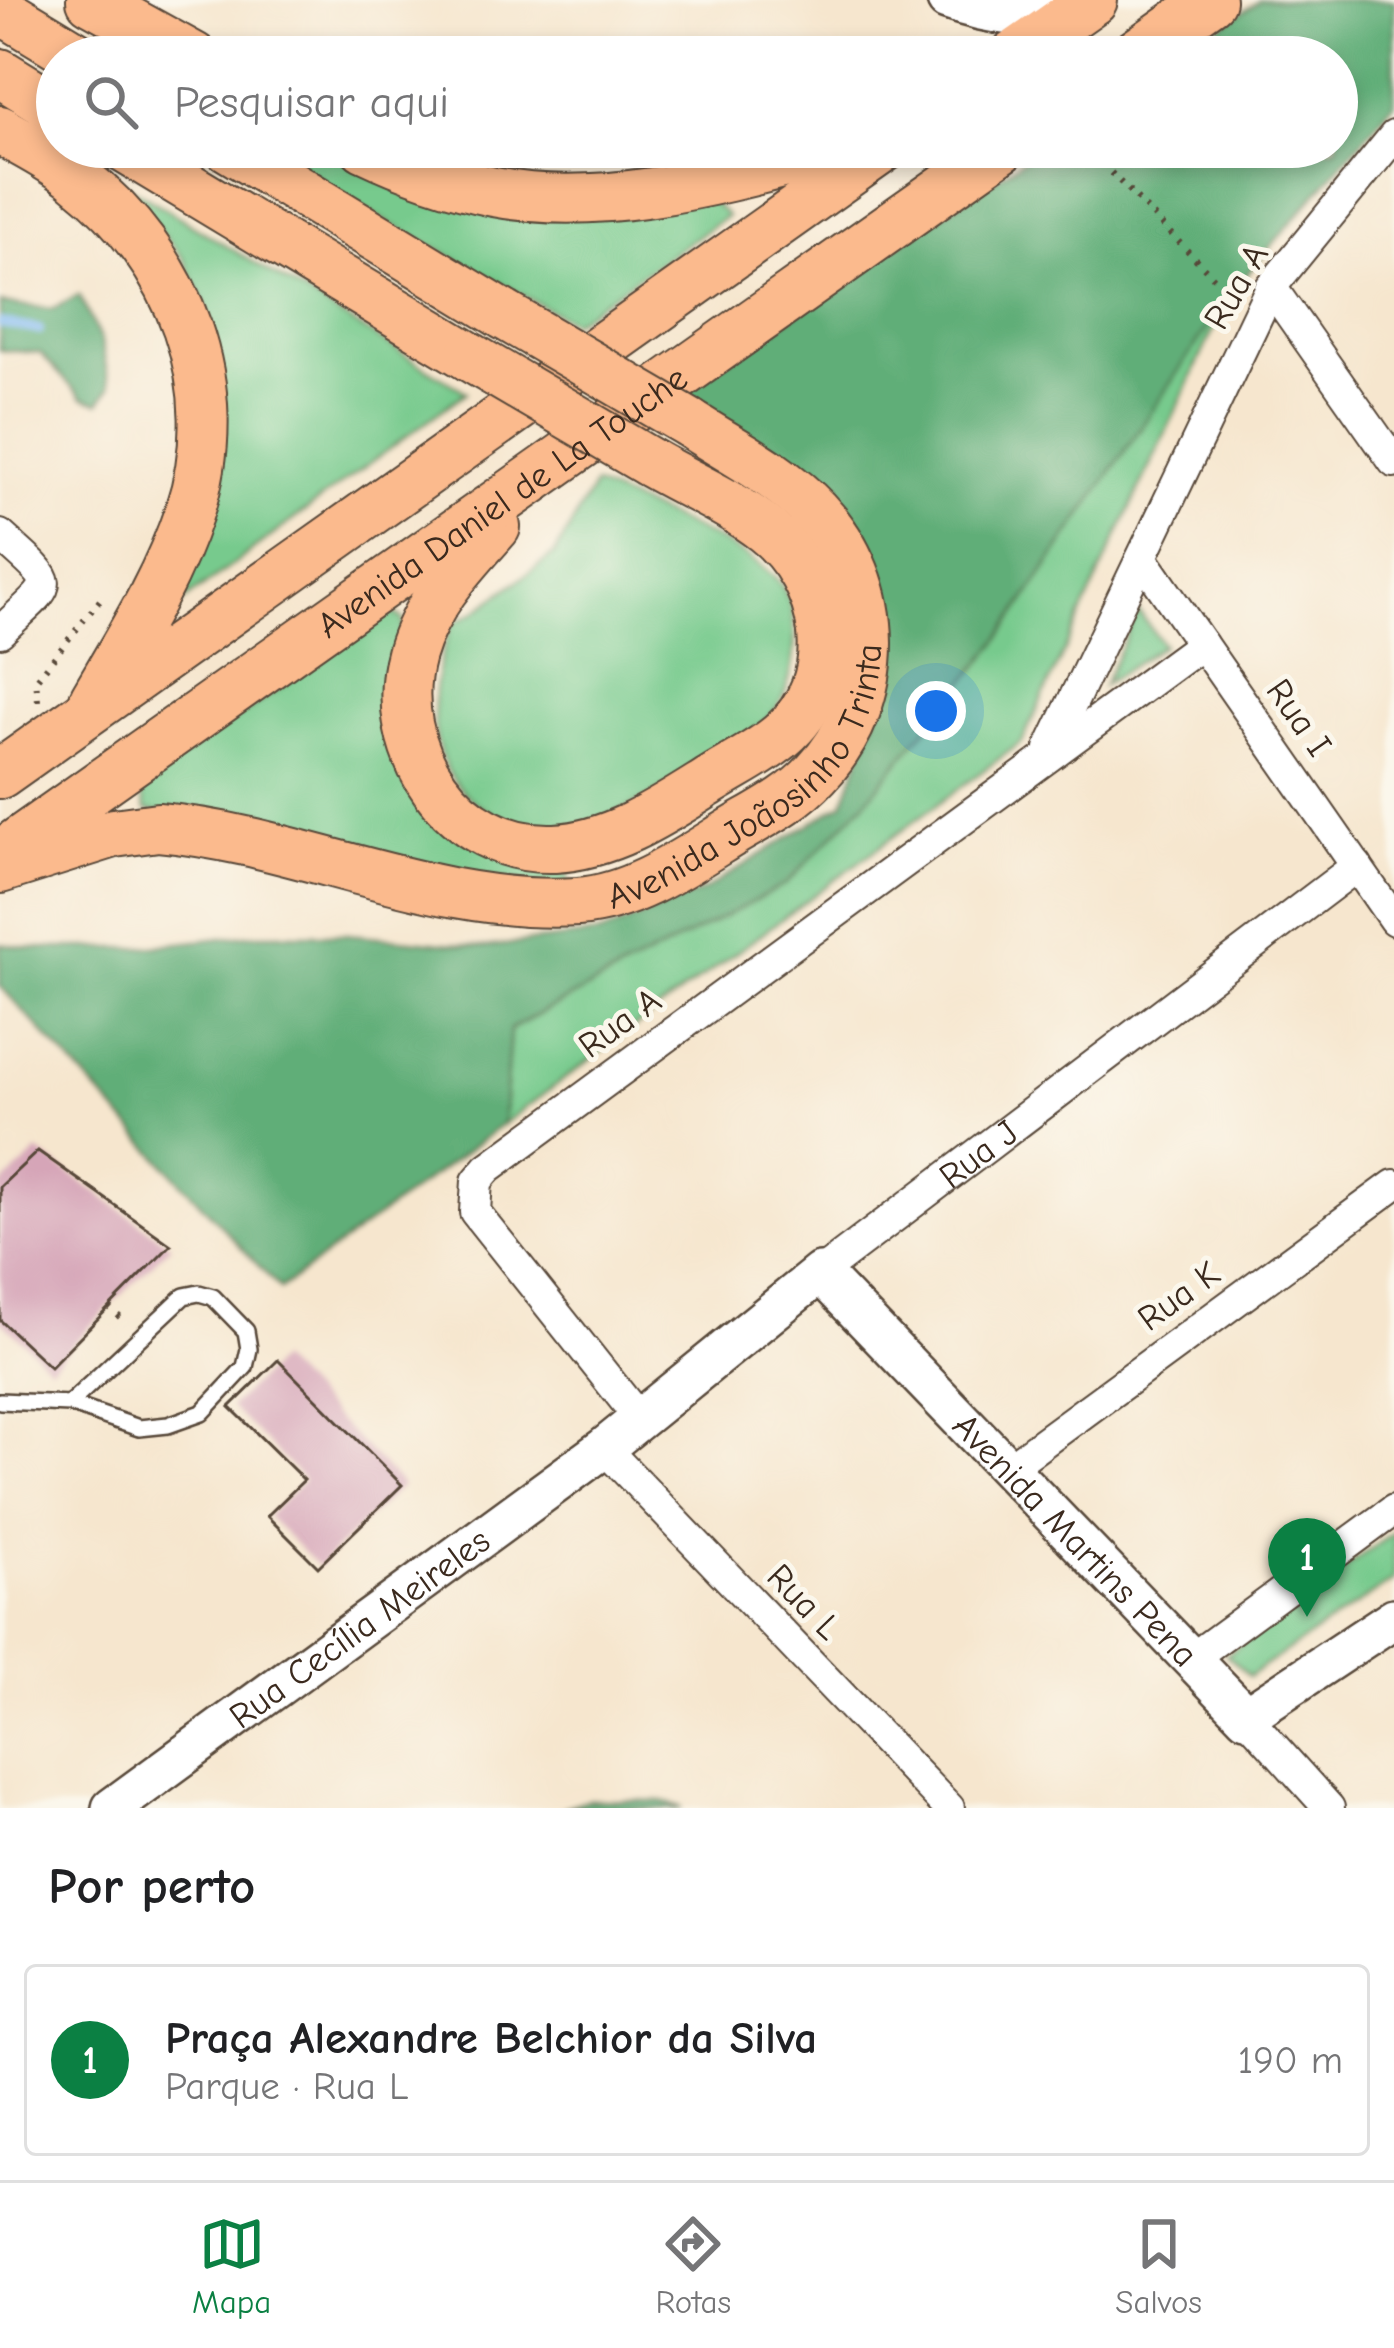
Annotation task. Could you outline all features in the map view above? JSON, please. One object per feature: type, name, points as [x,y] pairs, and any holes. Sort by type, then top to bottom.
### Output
[{"type":"main road","points":[[91,0],[156,36]]},
{"type":"main road","points":[[1160,36],[1211,0]]},
{"type":"main road","points":[[1042,36],[1084,7]]},
{"type":"main road","points":[[0,9],[44,36]]},
{"type":"main road","points":[[0,74],[36,95]]},
{"type":"main road","points":[[0,130],[36,152]]},
{"type":"main road","points":[[63,168],[127,223],[166,275],[200,368],[204,412],[202,462],[190,508],[153,597],[86,713]]},
{"type":"main road","name":"Avenida Joãosinho Trinta","points":[[157,168],[766,530],[794,558],[821,611],[825,642],[820,672],[804,708],[781,736],[667,808],[613,836],[556,848],[520,846],[491,837],[463,820],[420,766],[405,710],[411,653],[439,595],[553,464]]},
{"type":"main road","name":"Avenida Joãosinho Trinta","points":[[0,869],[114,832],[158,827],[494,901],[586,901],[661,875],[792,797],[833,754],[855,714],[868,674],[869,631],[862,591],[846,551],[798,494],[262,168]]},
{"type":"main road","points":[[417,168],[497,193],[553,196],[659,190],[756,168]]},
{"type":"main road","name":"Avenida Daniel de La Touche","points":[[0,774],[855,168]]},
{"type":"main road","name":"Avenida Daniel de La Touche","points":[[0,855],[973,168]]},
{"type":"street","points":[[947,0],[1010,17],[1084,7]]},
{"type":"street","name":"Rua A","points":[[1047,754],[1271,287],[1394,136]]},
{"type":"street","points":[[1271,287],[1394,462]]},
{"type":"street","points":[[0,535],[46,581],[44,592],[0,632]]},
{"type":"street","name":"Rua I","points":[[1142,558],[1394,920]]},
{"type":"street","name":"Rua A","points":[[638,1417],[476,1212],[477,1181],[488,1168],[1202,644]]},
{"type":"street","name":"Rua J","points":[[604,1448],[820,1273],[1357,866]]},
{"type":"street","name":"Rua K","points":[[1007,1468],[1394,1185]]},
{"type":"street","name":"Avenida Martins Pena","points":[[820,1273],[1329,1808]]},
{"type":"street","name":"Rua Cecília Meireles","points":[[112,1808],[604,1448]]},
{"type":"street","name":"Rua L","points":[[604,1448],[949,1808]]},
{"type":"street","points":[[1191,1659],[1394,1510]]},
{"type":"street","points":[[1246,1716],[1394,1618]]},
{"type":"lane","points":[[0,1401],[69,1404],[139,1428],[168,1425],[202,1413],[245,1366],[250,1349],[246,1331],[213,1298],[199,1293],[184,1296],[69,1404]]},
{"type":"path","points":[[1107,168],[1227,291],[1271,287]]},
{"type":"path","points":[[43,743],[36,680],[112,585]]},
{"type":"green space","points":[[1260,0],[1394,0],[1394,103],[1358,145],[1358,36],[1207,36]]},
{"type":"green space","points":[[288,168],[368,168],[423,193],[707,197],[727,216],[572,322]]},
{"type":"green space","points":[[1011,168],[1338,168],[1230,294],[996,644],[865,802],[786,884],[510,1029],[503,1124],[280,1289],[0,986],[0,944],[136,948],[256,934],[348,934],[485,947],[600,934],[705,890],[843,803],[894,670],[865,553],[672,398]]},
{"type":"green space","points":[[115,178],[466,392],[181,603],[211,504],[217,356],[205,303],[184,259]]},
{"type":"green space","points":[[1230,294],[1022,742],[503,1124],[510,1030],[786,884],[865,802],[996,644]]},
{"type":"green space","points":[[79,295],[101,341],[110,388],[99,403],[82,398],[40,353],[0,350],[0,303],[53,309]]},
{"type":"green space","points":[[594,485],[727,545],[773,576],[785,591],[793,618],[792,665],[778,706],[713,760],[588,825],[543,829],[505,819],[477,804],[456,784],[436,735],[436,680],[452,624],[555,554]]},
{"type":"green space","points":[[390,611],[403,619],[400,768],[566,863],[570,886],[532,886],[146,810],[139,786]]},
{"type":"green space","points":[[1138,611],[1163,645],[1103,685]]},
{"type":"green space","points":[[1394,1532],[1394,1580],[1249,1676],[1226,1655]]},
{"type":"green space","points":[[587,1800],[663,1801],[683,1808],[563,1808]]},
{"type":"building","points":[[38,1151],[171,1245],[50,1367],[0,1320],[0,1187]]},
{"type":"building","points":[[278,1360],[402,1485],[318,1567],[267,1516],[304,1480],[230,1407]]},
{"type":"waterway","points":[[0,323],[39,330]]},
{"type":"place","name":"Praça Alexandre Belchior da Silva","points":[[1307,1617]]}]
